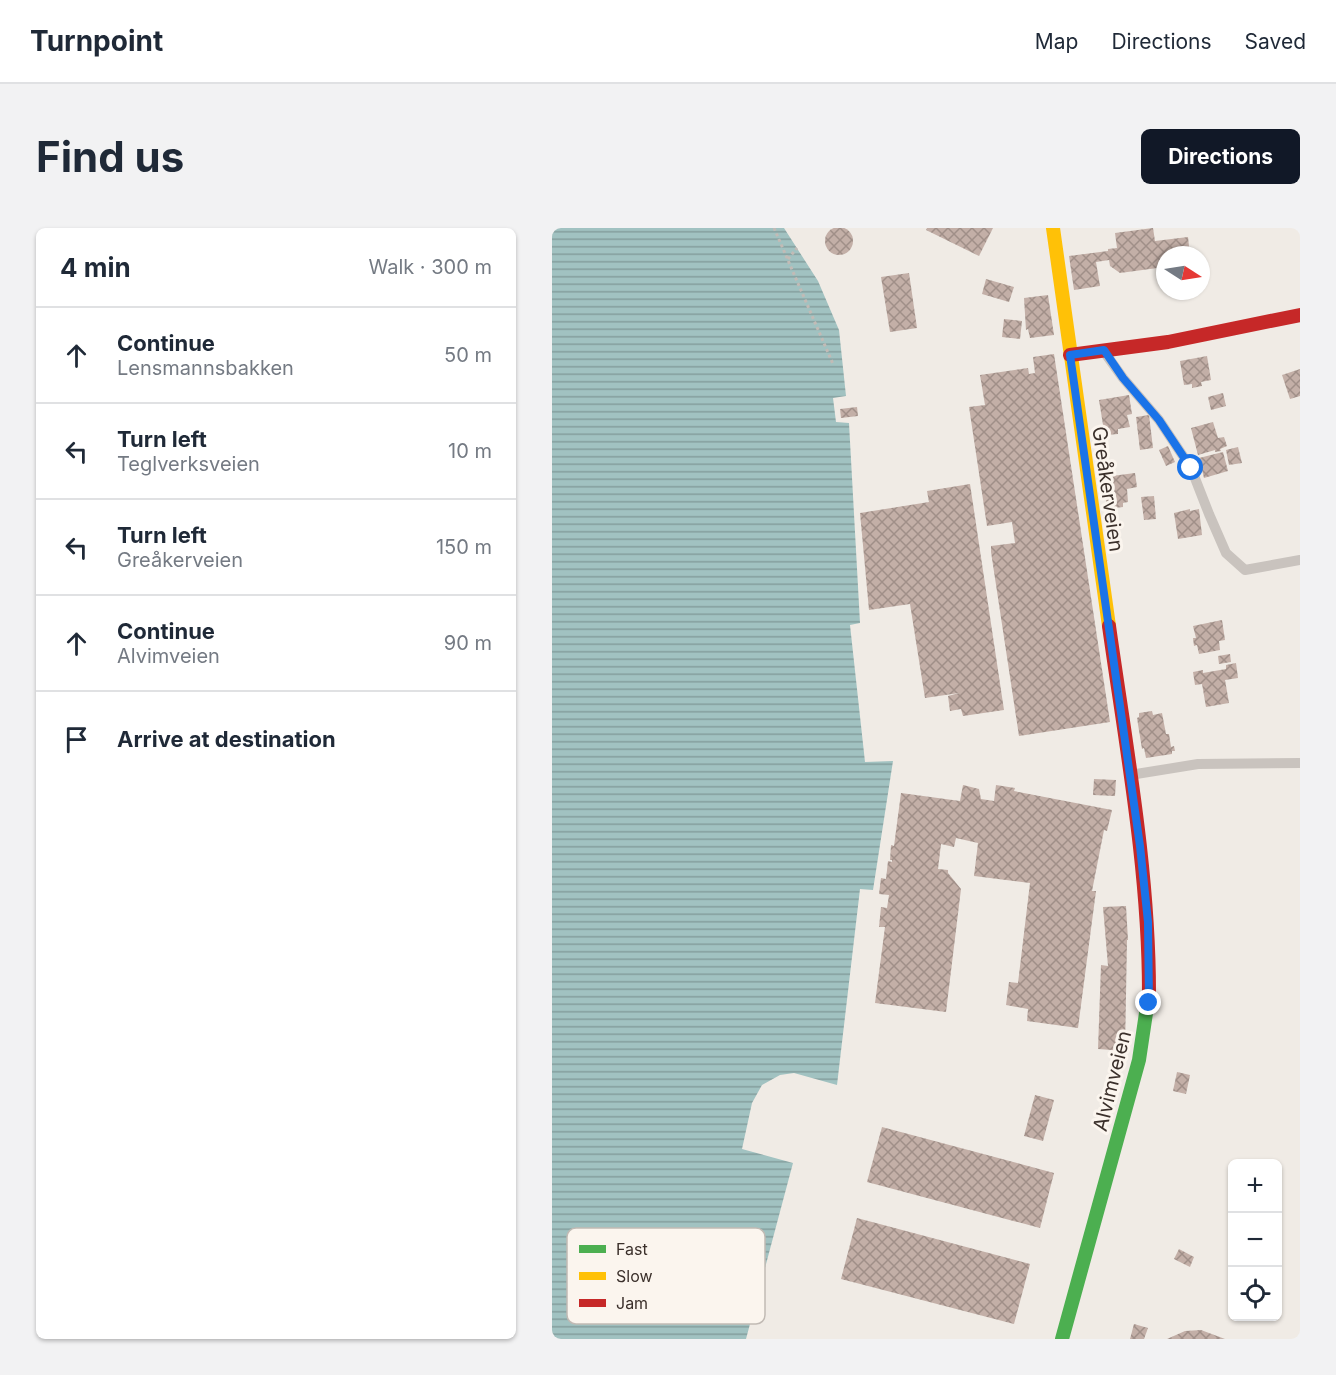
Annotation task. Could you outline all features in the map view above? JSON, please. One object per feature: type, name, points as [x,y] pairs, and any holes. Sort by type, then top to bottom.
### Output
[{"type":"main road","name":"Greåkerveien","points":[[1053,228],[1126,755]]},
{"type":"main road","points":[[1070,355],[1168,342],[1300,315]]},
{"type":"main road","name":"Alvimveien","points":[[1062,1339],[1129,1101],[1149,1003],[1146,900],[1126,755]]},
{"type":"lane","points":[[1104,350],[1123,378],[1159,420],[1191,468],[1226,553],[1245,570],[1300,560]]},
{"type":"lane","points":[[1129,775],[1198,764],[1300,764]]},
{"type":"path","points":[[774,228],[833,364]]},
{"type":"path","points":[[788,259],[797,248]]},
{"type":"water","points":[[552,228],[784,228],[818,281],[839,330],[846,396],[833,398],[836,422],[849,423],[860,623],[850,625],[865,762],[893,761],[873,890],[860,889],[837,1085],[794,1073],[780,1075],[762,1085],[752,1103],[742,1149],[793,1163],[765,1268],[765,1228],[567,1228],[567,1324],[750,1324],[746,1339],[552,1339]]},
{"type":"building","points":[[839,227],[849,231],[853,241],[849,251],[839,255],[829,251],[825,241],[829,231]]},
{"type":"building","points":[[927,228],[993,228],[979,256],[926,230]]},
{"type":"building","points":[[1153,228],[1155,241],[1188,237],[1189,246],[1156,246],[1156,268],[1120,273],[1110,266],[1109,260],[1096,262],[1100,286],[1074,290],[1069,256],[1117,248],[1115,233]]},
{"type":"building","points":[[909,273],[917,328],[890,332],[881,277]]},
{"type":"building","points":[[986,279],[1014,287],[1009,302],[982,294]]},
{"type":"building","points":[[1048,295],[1054,335],[1030,338],[1028,329],[1026,330],[1024,298]]},
{"type":"building","points":[[1004,319],[1022,321],[1020,339],[1002,337]]},
{"type":"building","points":[[1054,354],[1110,722],[1019,736],[991,552],[991,546],[1015,543],[1012,522],[987,526],[969,407],[985,405],[980,375],[1028,368],[1029,374],[1035,373],[1033,357]]},
{"type":"building","points":[[1207,356],[1211,380],[1201,382],[1202,386],[1192,388],[1192,384],[1184,385],[1180,361]]},
{"type":"building","points":[[1300,369],[1300,396],[1290,399],[1282,375]]},
{"type":"building","points":[[1223,393],[1226,406],[1211,410],[1208,397]]},
{"type":"building","points":[[1129,395],[1132,414],[1127,415],[1130,427],[1118,429],[1118,434],[1107,435],[1107,430],[1104,431],[1099,400]]},
{"type":"building","points":[[857,407],[858,416],[841,418],[840,409]]},
{"type":"building","points":[[1149,415],[1153,448],[1140,450],[1136,417]]},
{"type":"building","points":[[1213,422],[1218,438],[1224,437],[1227,446],[1220,449],[1221,451],[1215,452],[1215,450],[1198,455],[1191,428]]},
{"type":"building","points":[[1168,446],[1175,462],[1166,466],[1159,450]]},
{"type":"building","points":[[1238,447],[1242,463],[1229,465],[1226,450]]},
{"type":"building","points":[[1223,452],[1228,471],[1204,478],[1199,458]]},
{"type":"building","points":[[1135,473],[1137,487],[1127,489],[1128,502],[1123,503],[1123,507],[1107,509],[1104,477]]},
{"type":"building","points":[[970,484],[1004,710],[963,716],[961,709],[950,711],[948,696],[959,693],[925,698],[910,604],[869,610],[860,513],[929,502],[927,491]]},
{"type":"building","points":[[1154,496],[1156,519],[1144,520],[1141,497]]},
{"type":"building","points":[[1190,509],[1190,511],[1199,509],[1202,535],[1178,539],[1174,513]]},
{"type":"building","points":[[1222,620],[1225,640],[1219,641],[1220,650],[1199,654],[1197,645],[1194,646],[1193,638],[1196,638],[1193,626]]},
{"type":"building","points":[[1230,654],[1231,662],[1219,664],[1218,656]]},
{"type":"building","points":[[1236,663],[1238,678],[1225,680],[1229,703],[1206,707],[1202,684],[1195,685],[1193,672],[1203,670],[1203,673],[1226,669],[1226,665]]},
{"type":"building","points":[[1152,711],[1153,715],[1162,713],[1166,734],[1169,734],[1171,747],[1174,746],[1175,751],[1172,751],[1172,754],[1146,758],[1144,748],[1142,749],[1137,718],[1139,713]]},
{"type":"building","points":[[1094,779],[1116,780],[1115,796],[1093,795]]},
{"type":"building","points":[[963,785],[979,789],[981,799],[994,801],[996,785],[1015,788],[1014,791],[1112,810],[1107,831],[1104,830],[1092,891],[1096,891],[1078,1028],[1027,1021],[1028,1009],[1006,1005],[1009,982],[1018,983],[1030,883],[974,876],[978,843],[956,838],[954,847],[941,844],[938,869],[948,870],[961,889],[946,1012],[875,1003],[885,927],[879,927],[881,907],[887,908],[889,895],[879,894],[881,878],[886,879],[888,861],[892,862],[890,860],[891,845],[894,846],[901,793],[960,801]]},
{"type":"building","points":[[1126,906],[1128,940],[1125,1051],[1098,1049],[1101,965],[1108,966],[1103,907]]},
{"type":"building","points":[[1177,1072],[1190,1075],[1186,1094],[1173,1091]]},
{"type":"building","points":[[1035,1095],[1054,1100],[1043,1141],[1024,1136]]},
{"type":"building","points":[[882,1127],[1054,1173],[1040,1228],[867,1182]]},
{"type":"building","points":[[857,1218],[1030,1264],[1014,1324],[841,1279]]},
{"type":"building","points":[[1179,1249],[1194,1257],[1190,1267],[1174,1259]]},
{"type":"building","points":[[1134,1324],[1148,1328],[1144,1339],[1130,1339]]},
{"type":"building","points":[[1201,1330],[1225,1339],[1167,1339],[1185,1331]]},
{"type":"traffic: fast","points":[[1062,1339],[1139,1060],[1149,993]]},
{"type":"traffic: slow","points":[[1053,228],[1109,626]]},
{"type":"traffic: jam","points":[[1070,355],[1168,342],[1300,315]]},
{"type":"traffic: jam","points":[[1109,626],[1141,855],[1149,993]]},
{"type":"route","points":[[1149,1003],[1148,922],[1140,846],[1070,355],[1104,350],[1123,378],[1159,420],[1191,468]]}]
